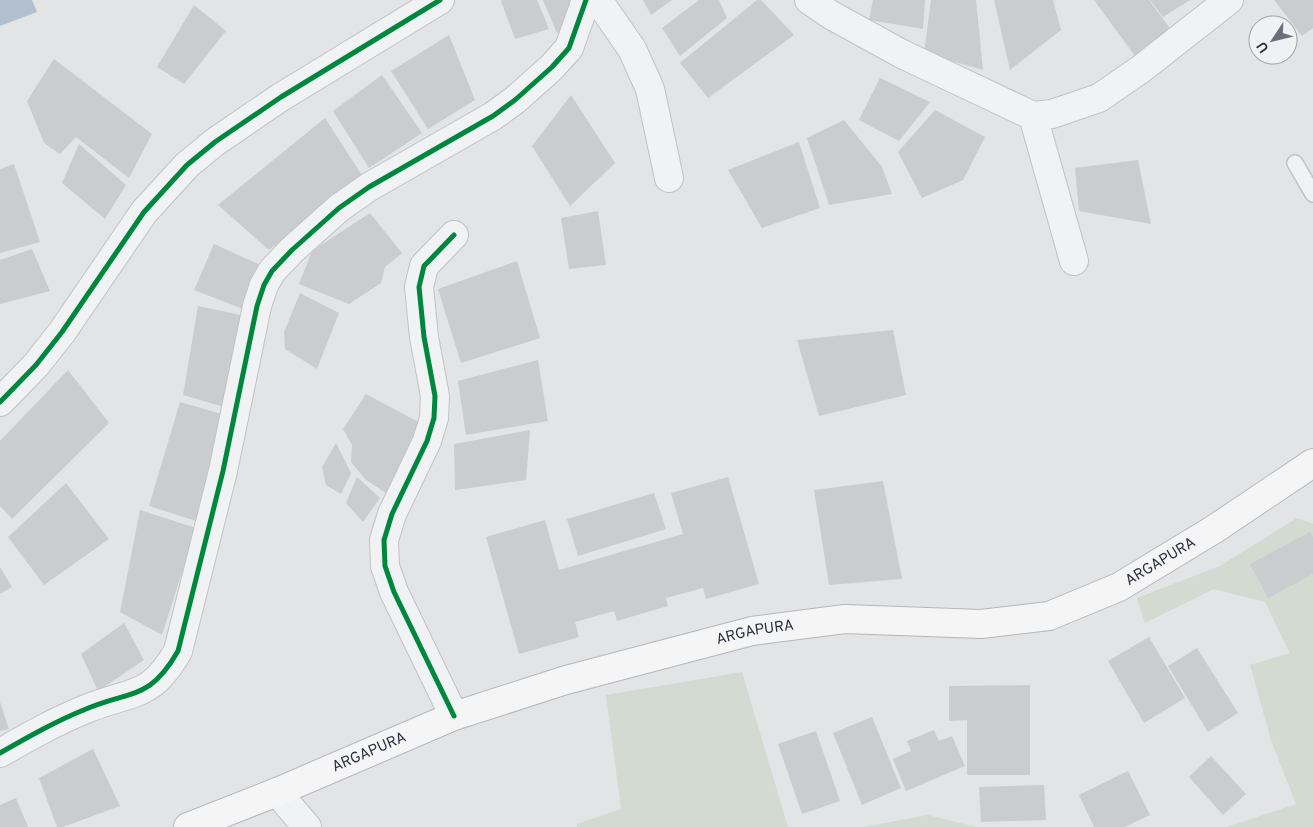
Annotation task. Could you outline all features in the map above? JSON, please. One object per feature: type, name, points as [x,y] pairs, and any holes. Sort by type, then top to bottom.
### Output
[{"type":"highway","name":"ARGAPURA","points":[[188,827],[276,792],[454,716],[566,680],[752,631],[845,619],[981,624],[1050,616],[1119,587],[1213,530],[1313,464]]},
{"type":"street","points":[[0,402],[36,366],[62,332],[144,212],[187,165],[215,142],[281,97],[440,0]]},
{"type":"street","points":[[0,753],[48,726],[88,708],[140,692],[154,683],[167,669],[178,651],[223,471],[257,306],[264,285],[272,271],[292,250],[339,208],[369,187],[493,116],[530,87],[569,48],[586,0]]},
{"type":"street","points":[[598,0],[632,49],[650,89],[669,178]]},
{"type":"street","points":[[810,0],[830,14],[902,54],[1032,116],[1052,114],[1099,98],[1141,69],[1224,1]]},
{"type":"street","points":[[1032,116],[1074,261]]},
{"type":"street","points":[[454,235],[424,266],[419,287],[424,337],[435,396],[434,418],[427,441],[392,514],[384,540],[385,566],[394,592],[454,716]]},
{"type":"street","points":[[276,792],[307,827]]},
{"type":"lane","points":[[1295,163],[1313,194]]},
{"type":"shaded area","points":[[1297,518],[1313,524],[1313,827],[1227,827],[1296,804],[1271,740],[1250,665],[1290,653],[1265,602],[1214,589],[1145,623],[1137,598],[1220,566]]},
{"type":"shaded area","points":[[742,672],[788,827],[577,827],[577,824],[621,809],[606,695]]},
{"type":"shaded area","points":[[928,815],[976,827],[863,827]]},
{"type":"water","points":[[0,0],[32,0],[37,12],[0,26]]},
{"type":"building","points":[[537,0],[549,29],[515,39],[501,1]]},
{"type":"building","points":[[543,0],[571,0],[570,23],[557,33]]},
{"type":"building","points":[[643,0],[672,0],[651,15]]},
{"type":"building","points":[[699,0],[719,0],[727,18],[680,56],[662,28]]},
{"type":"building","points":[[757,0],[761,0],[794,35],[708,98],[680,63]]},
{"type":"building","points":[[873,0],[925,0],[923,29],[869,20]]},
{"type":"building","points":[[931,0],[976,0],[983,70],[924,53]]},
{"type":"building","points":[[994,0],[1053,0],[1061,30],[1010,70]]},
{"type":"building","points":[[1094,0],[1149,0],[1172,31],[1135,56]]},
{"type":"building","points":[[1150,0],[1190,0],[1163,17]]},
{"type":"building","points":[[1274,0],[1313,0],[1313,28],[1302,36],[1298,31],[1298,15],[1286,15]]},
{"type":"building","points":[[194,5],[226,31],[184,84],[157,67]]},
{"type":"building","points":[[449,35],[475,100],[428,129],[391,71]]},
{"type":"building","points":[[54,59],[152,134],[129,178],[76,137],[60,154],[44,143],[27,101]]},
{"type":"building","points":[[382,75],[422,133],[369,168],[333,111]]},
{"type":"building","points":[[880,78],[930,102],[899,141],[859,120]]},
{"type":"building","points":[[571,95],[615,163],[570,206],[532,146]]},
{"type":"building","points":[[935,110],[985,137],[963,180],[922,198],[898,152]]},
{"type":"building","points":[[325,118],[363,177],[269,250],[218,205]]},
{"type":"building","points":[[844,120],[882,167],[892,194],[829,205],[807,138]]},
{"type":"building","points":[[799,142],[820,208],[762,228],[728,170]]},
{"type":"building","points":[[79,144],[126,185],[105,219],[62,183]]},
{"type":"building","points":[[1138,160],[1151,224],[1079,211],[1075,168]]},
{"type":"building","points":[[14,164],[40,242],[0,253],[0,169]]},
{"type":"building","points":[[598,211],[606,265],[569,269],[561,218]]},
{"type":"building","points":[[370,213],[402,253],[385,267],[381,283],[349,304],[299,284],[312,251]]},
{"type":"building","points":[[214,244],[267,268],[243,309],[194,290]]},
{"type":"building","points":[[32,249],[50,291],[0,304],[0,260]]},
{"type":"building","points":[[517,261],[540,338],[461,363],[438,289]]},
{"type":"building","points":[[300,293],[339,313],[317,369],[285,349],[284,332]]},
{"type":"building","points":[[198,306],[245,316],[224,407],[183,395]]},
{"type":"building","points":[[893,330],[906,395],[819,416],[797,340]]},
{"type":"building","points":[[538,360],[548,421],[466,435],[458,381]]},
{"type":"building","points":[[68,370],[109,423],[12,519],[0,506],[0,441]]},
{"type":"building","points":[[366,394],[424,425],[386,493],[366,480],[351,462],[352,445],[343,429]]},
{"type":"building","points":[[180,402],[225,415],[196,521],[149,506]]},
{"type":"building","points":[[530,430],[526,480],[455,490],[454,444]]},
{"type":"building","points":[[336,443],[351,473],[341,494],[326,485],[322,467]]},
{"type":"building","points":[[357,477],[380,498],[363,522],[346,503]]},
{"type":"building","points":[[728,477],[759,584],[706,599],[703,588],[666,598],[668,606],[617,621],[614,611],[575,622],[579,637],[519,654],[486,537],[545,520],[559,570],[683,534],[671,493]]},
{"type":"building","points":[[883,481],[902,579],[829,585],[814,490]]},
{"type":"building","points":[[66,483],[109,539],[44,585],[8,537]]},
{"type":"building","points":[[654,493],[666,529],[578,556],[567,519]]},
{"type":"building","points":[[140,510],[196,528],[162,635],[120,612]]},
{"type":"building","points":[[1310,532],[1313,537],[1313,574],[1268,598],[1250,564]]},
{"type":"building","points":[[0,567],[12,587],[0,594]]},
{"type":"building","points":[[124,623],[144,660],[98,691],[81,654]]},
{"type":"building","points":[[1149,637],[1185,698],[1144,723],[1108,661]]},
{"type":"building","points":[[1197,648],[1238,713],[1208,732],[1168,666]]},
{"type":"building","points":[[1030,685],[1030,775],[967,775],[967,720],[949,721],[949,686]]},
{"type":"building","points":[[0,702],[9,729],[0,731]]},
{"type":"building","points":[[872,717],[901,788],[862,805],[833,733]]},
{"type":"building","points":[[934,730],[939,741],[952,736],[965,766],[906,791],[893,759],[911,751],[907,741]]},
{"type":"building","points":[[816,731],[840,801],[802,814],[778,744]]},
{"type":"building","points":[[93,749],[120,806],[63,827],[57,827],[39,778]]},
{"type":"building","points":[[1211,756],[1246,794],[1223,815],[1189,777]]},
{"type":"building","points":[[1128,771],[1150,815],[1125,827],[1094,827],[1079,795]]},
{"type":"building","points":[[1044,785],[1046,820],[981,822],[979,787]]},
{"type":"building","points":[[16,798],[28,827],[0,827],[0,805]]},
{"type":"cycle path","points":[[0,402],[36,365],[62,332],[144,212],[187,165],[215,142],[281,97],[440,0]]},
{"type":"cycle path","points":[[0,753],[75,714],[149,686],[168,667],[178,651],[223,471],[257,306],[264,285],[272,271],[292,250],[339,208],[369,187],[493,116],[515,100],[552,67],[569,48],[586,0]]},
{"type":"cycle path","points":[[454,235],[424,266],[419,287],[424,337],[435,396],[434,418],[427,441],[392,514],[384,540],[385,566],[394,592],[454,716]]}]
